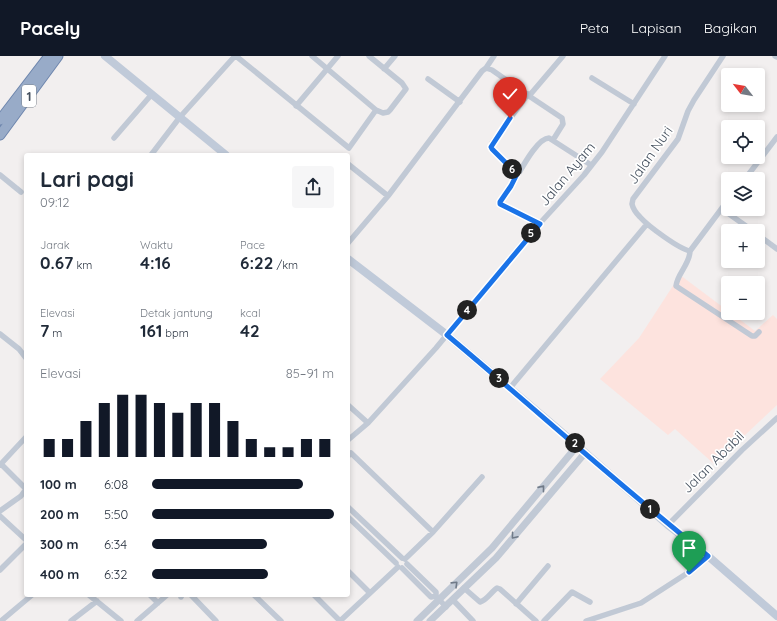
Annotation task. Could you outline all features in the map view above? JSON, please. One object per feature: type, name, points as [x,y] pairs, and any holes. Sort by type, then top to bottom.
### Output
[{"type":"highway","name":"1","points":[[0,120],[49,56]]},
{"type":"highway","name":"1","points":[[0,135],[58,56]]},
{"type":"main road","points":[[105,56],[224,153]]},
{"type":"main road","points":[[350,261],[447,335],[668,525],[708,556],[777,616]]},
{"type":"street","points":[[153,153],[180,117],[235,56],[348,151],[376,110]]},
{"type":"street","points":[[312,56],[376,110],[383,113],[388,112],[406,89],[402,83],[369,56]]},
{"type":"street","points":[[296,106],[338,56]]},
{"type":"street","points":[[384,69],[395,56]]},
{"type":"street","points":[[350,241],[388,196],[494,56]]},
{"type":"street","points":[[517,174],[491,147],[528,95],[563,56]]},
{"type":"street","name":"Jalan Ayam","points":[[350,438],[368,423],[447,335],[602,152],[665,56]]},
{"type":"street","name":"Jalan Nuri","points":[[690,251],[680,248],[647,224],[633,208],[632,204],[634,199],[678,139],[691,106],[723,56]]},
{"type":"street","points":[[486,68],[492,70],[562,118],[563,124],[553,140]]},
{"type":"street","points":[[592,78],[634,104]]},
{"type":"street","points":[[428,79],[460,102]]},
{"type":"street","points":[[114,138],[152,94]]},
{"type":"street","points":[[750,172],[777,137]]},
{"type":"street","points":[[540,224],[500,204],[500,202],[501,198],[511,186],[517,174],[543,139],[546,138],[553,140],[591,165]]},
{"type":"street","points":[[350,166],[388,196]]},
{"type":"street","points":[[0,175],[21,192]]},
{"type":"street","points":[[721,210],[690,251],[690,257],[677,281],[676,286],[752,336],[755,336],[759,332]]},
{"type":"street","points":[[732,216],[743,224]]},
{"type":"street","points":[[510,388],[647,224]]},
{"type":"street","points":[[765,240],[777,248]]},
{"type":"street","points":[[0,334],[19,349],[24,355]]},
{"type":"street","points":[[350,407],[368,423]]},
{"type":"street","name":"Jalan Ababil","points":[[668,525],[742,450],[777,418]]},
{"type":"street","points":[[24,439],[0,464],[24,487]]},
{"type":"street","points":[[417,621],[437,598],[492,548],[577,446]]},
{"type":"street","points":[[430,621],[496,558],[585,453]]},
{"type":"street","points":[[350,455],[433,532]]},
{"type":"street","points":[[316,597],[340,621],[433,532],[482,477]]},
{"type":"street","points":[[24,492],[4,508],[0,516],[24,538]]},
{"type":"street","points":[[525,509],[532,515]]},
{"type":"street","points":[[350,510],[388,545],[417,584],[431,597],[437,598]]},
{"type":"street","points":[[350,519],[383,550],[422,579],[436,592],[437,598],[446,607]]},
{"type":"street","points":[[366,534],[371,529]]},
{"type":"street","points":[[383,550],[388,545]]},
{"type":"street","points":[[0,570],[24,546]]},
{"type":"street","points":[[586,621],[641,602],[689,572],[708,556]]},
{"type":"street","points":[[516,604],[548,566]]},
{"type":"street","points":[[350,573],[370,593]]},
{"type":"street","points":[[417,584],[422,579]]},
{"type":"street","points":[[464,588],[480,602],[497,588],[536,621]]},
{"type":"street","points":[[544,621],[572,592],[590,602]]},
{"type":"street","points":[[3,620],[30,597]]},
{"type":"street","points":[[92,597],[121,621]]},
{"type":"street","points":[[152,597],[158,602]]},
{"type":"street","points":[[137,621],[164,597]]},
{"type":"street","points":[[193,597],[216,621]]},
{"type":"street","points":[[256,597],[281,621]]},
{"type":"street","points":[[453,600],[473,621]]},
{"type":"street","points":[[71,621],[97,601]]},
{"type":"shaded area","points":[[680,275],[721,306],[721,320],[740,320],[755,331],[773,315],[777,319],[777,405],[714,464],[675,429],[668,435],[600,379],[639,338]]},
{"type":"route","points":[[510,118],[492,143],[491,147],[517,174],[511,186],[501,198],[500,204],[540,224],[447,335],[668,525],[708,556],[689,572]]}]
